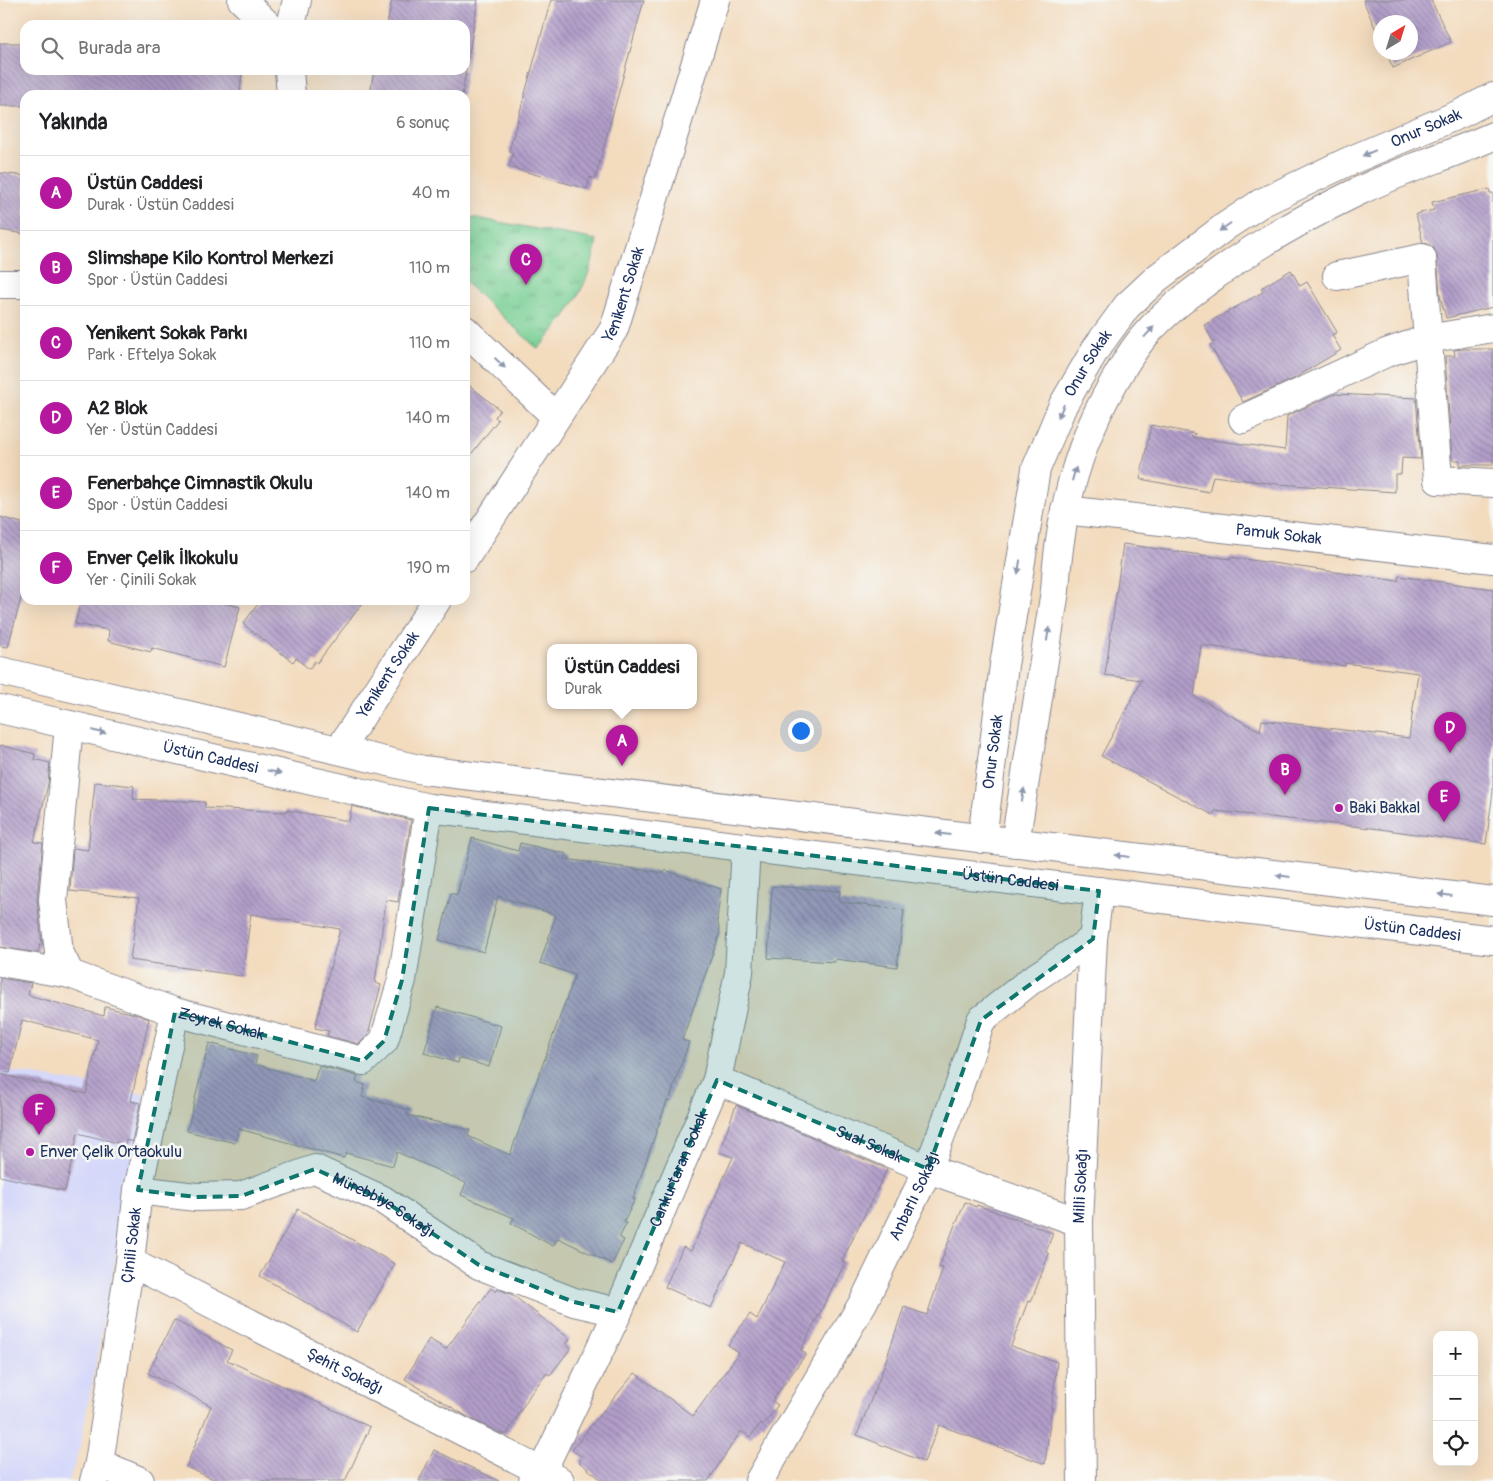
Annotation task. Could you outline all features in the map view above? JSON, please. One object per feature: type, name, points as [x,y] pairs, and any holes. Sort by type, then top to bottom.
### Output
[{"type":"street","points":[[242,0],[263,20]]},
{"type":"street","points":[[292,20],[297,0]]},
{"type":"street","name":"Yenikent Sokak","points":[[470,550],[614,329],[715,0]]},
{"type":"street","points":[[289,75],[290,90]]},
{"type":"street","name":"Onur Sokak","points":[[982,839],[1004,665],[1036,469],[1063,405],[1095,350],[1127,306],[1157,278],[1226,226],[1261,203],[1348,162],[1462,113],[1493,97]]},
{"type":"street","name":"Onur Sokak","points":[[1015,843],[1055,591],[1057,553],[1065,510],[1080,454],[1098,409],[1125,363],[1141,341],[1174,306],[1229,264],[1284,229],[1358,191],[1493,136]]},
{"type":"street","points":[[1337,276],[1422,258],[1438,480],[1493,482]]},
{"type":"street","points":[[0,284],[20,284]]},
{"type":"street","points":[[1243,419],[1386,353],[1428,340],[1493,328]]},
{"type":"street","points":[[470,335],[556,418]]},
{"type":"street","name":"Pamuk Sokak","points":[[1065,510],[1493,559]]},
{"type":"street","name":"Yenikent Sokak","points":[[339,750],[435,605]]},
{"type":"street","points":[[0,671],[423,770],[1493,901]]},
{"type":"street","name":"Üstün Caddesi","points":[[0,709],[430,808],[1493,940]]},
{"type":"street","points":[[69,725],[54,900],[59,952],[70,974]]},
{"type":"street","name":"Zeyrek Sokak","points":[[0,962],[70,974],[175,1012],[363,1061],[384,1042],[402,980],[430,808]]},
{"type":"street","name":"Cankurtaran Sokak","points":[[545,1478],[718,1080],[739,972],[746,847]]},
{"type":"street","name":"Milli Sokağı","points":[[1082,1481],[1079,1222],[1093,939],[1099,891]]},
{"type":"street","name":"Anbarlı Sokağı","points":[[759,1481],[864,1301],[928,1169],[959,1087],[981,1020],[1030,981],[1093,939]]},
{"type":"street","name":"Çinili Sokak","points":[[97,1472],[130,1262],[138,1190],[175,1012]]},
{"type":"street","name":"Sual Sokak","points":[[718,1080],[928,1169],[1079,1222]]},
{"type":"street","name":"Mürebbiye Sokağı","points":[[138,1190],[196,1197],[241,1196],[315,1168],[383,1200],[479,1265],[574,1302],[618,1312]]},
{"type":"street","name":"Şehit Sokağı","points":[[130,1262],[545,1478]]},
{"type":"street","points":[[97,1472],[140,1481]]},
{"type":"highlighted area","points":[[429,808],[1099,891],[1093,939],[981,1020],[928,1169],[717,1080],[618,1312],[574,1302],[479,1265],[383,1200],[315,1169],[241,1196],[196,1197],[138,1190],[175,1012],[363,1061],[384,1041],[402,980]]},
{"type":"shaded area","points":[[0,1069],[146,1094],[80,1449],[69,1481],[0,1481]]},
{"type":"green space","points":[[470,217],[597,240],[589,271],[576,299],[559,324],[538,349],[470,287]]},
{"type":"building","points":[[392,0],[478,0],[470,48],[470,20],[388,20]]},
{"type":"building","points":[[551,0],[644,0],[595,179],[590,177],[587,189],[509,167],[513,153],[509,151]]},
{"type":"building","points":[[1363,0],[1431,0],[1451,42],[1418,57],[1418,15],[1373,15],[1373,23]]},
{"type":"building","points":[[0,43],[20,43],[20,75],[242,75],[240,90],[20,90],[20,106],[0,106]]},
{"type":"building","points":[[1390,60],[1411,60],[1393,68]]},
{"type":"building","points":[[373,75],[465,75],[463,90],[371,90]]},
{"type":"building","points":[[0,173],[20,175],[20,233],[0,230]]},
{"type":"building","points":[[1489,189],[1490,193],[1493,193],[1493,307],[1446,318],[1440,296],[1437,256],[1434,248],[1423,243],[1416,214],[1434,210],[1432,202]]},
{"type":"building","points":[[1291,270],[1300,286],[1307,282],[1337,332],[1332,335],[1341,350],[1293,379],[1243,402],[1210,345],[1214,343],[1204,325],[1263,292],[1261,288]]},
{"type":"building","points":[[1493,349],[1493,465],[1460,465],[1460,460],[1452,460],[1445,356],[1455,356],[1454,350]]},
{"type":"building","points":[[470,386],[500,410],[495,417],[498,420],[470,456]]},
{"type":"building","points":[[1335,394],[1416,398],[1421,459],[1402,458],[1401,474],[1395,474],[1395,492],[1277,484],[1213,476],[1209,492],[1140,479],[1151,425],[1196,434],[1191,437],[1285,450],[1287,416]]},
{"type":"building","points":[[0,517],[20,523],[20,602],[8,647],[0,646]]},
{"type":"building","points":[[1123,544],[1398,581],[1399,576],[1493,589],[1493,791],[1486,844],[1380,829],[1215,811],[1213,815],[1101,756],[1142,680],[1105,675]],"holes":[[[1201,645],[1345,666],[1345,663],[1418,673],[1409,738],[1262,720],[1260,731],[1194,696]]]},
{"type":"building","points":[[80,605],[232,605],[240,607],[224,667],[152,648],[151,652],[108,641],[109,630],[75,624]]},
{"type":"building","points":[[257,605],[361,605],[317,663],[315,661],[309,669],[296,658],[293,662],[243,624]]},
{"type":"building","points":[[0,745],[35,754],[34,759],[50,763],[48,784],[34,842],[43,843],[37,899],[42,945],[40,944],[38,953],[0,947]]},
{"type":"building","points":[[95,782],[134,786],[133,799],[205,802],[205,808],[286,812],[286,810],[349,821],[352,806],[411,820],[398,902],[386,900],[375,983],[381,985],[368,1035],[359,1044],[327,1036],[329,1031],[315,1028],[340,929],[251,914],[242,976],[130,960],[139,898],[70,891],[73,848],[88,850]]},
{"type":"building","points":[[472,838],[518,851],[520,843],[567,854],[565,859],[664,873],[665,870],[721,889],[717,918],[720,933],[682,1040],[689,1042],[633,1199],[635,1199],[624,1222],[627,1223],[619,1238],[624,1240],[612,1264],[558,1238],[553,1246],[511,1223],[514,1218],[461,1195],[466,1183],[397,1152],[393,1166],[346,1153],[344,1158],[239,1129],[235,1143],[187,1131],[209,1043],[257,1056],[255,1064],[314,1081],[319,1066],[358,1076],[356,1082],[365,1085],[362,1097],[409,1110],[407,1115],[470,1130],[468,1136],[510,1155],[575,975],[540,963],[556,915],[498,896],[484,952],[439,940],[451,893],[457,895]]},
{"type":"building","points":[[772,886],[840,891],[839,902],[904,910],[897,967],[835,959],[835,962],[768,958]]},
{"type":"building","points":[[0,978],[31,983],[28,995],[104,1016],[105,1007],[149,1019],[131,1101],[140,1103],[132,1142],[126,1140],[125,1145],[78,1133],[65,1191],[0,1176],[0,1074],[86,1094],[98,1040],[22,1020],[10,1073],[0,1072]]},
{"type":"building","points":[[437,1007],[501,1026],[489,1067],[459,1058],[458,1063],[424,1053]]},
{"type":"building","points":[[736,1105],[887,1169],[842,1261],[845,1263],[801,1350],[806,1354],[772,1401],[778,1405],[763,1425],[761,1423],[750,1437],[741,1431],[708,1481],[603,1481],[579,1462],[582,1457],[572,1450],[588,1429],[635,1373],[693,1416],[739,1353],[728,1345],[750,1314],[757,1319],[785,1262],[742,1243],[711,1308],[665,1287],[683,1247],[691,1251],[733,1157],[719,1152]]},
{"type":"building","points":[[965,1202],[1053,1233],[1046,1252],[1049,1254],[1031,1302],[1028,1301],[1011,1346],[1057,1362],[1045,1464],[939,1425],[924,1462],[857,1435],[882,1372],[904,1307],[927,1315],[943,1268],[939,1267]]},
{"type":"building","points":[[298,1209],[395,1264],[357,1332],[260,1276]]},
{"type":"building","points":[[491,1288],[496,1292],[498,1289],[511,1294],[570,1339],[566,1345],[571,1348],[550,1375],[547,1373],[531,1393],[507,1434],[502,1434],[468,1417],[405,1379],[429,1339],[446,1349]]},
{"type":"building","points":[[174,1320],[232,1350],[227,1360],[370,1427],[345,1481],[218,1481],[186,1467],[211,1406],[148,1373]]},
{"type":"building","points":[[434,1450],[499,1481],[419,1481]]},
{"type":"place","name":"Yenikent Sokak Parkı","points":[[526,285]]},
{"type":"place","name":"A2 Blok","points":[[1450,753]]},
{"type":"place","name":"Üstün Caddesi","points":[[622,766]]},
{"type":"place","name":"Slimshape Kilo Kontrol Merkezi","points":[[1285,795]]},
{"type":"place","name":"Baki Bakkal","points":[[1339,808]]},
{"type":"place","name":"Fenerbahçe Cimnastik Okulu","points":[[1444,822]]},
{"type":"place","name":"Enver Çelik İlkokulu","points":[[39,1135]]},
{"type":"place","name":"Enver Çelik Ortaokulu","points":[[30,1152]]}]
